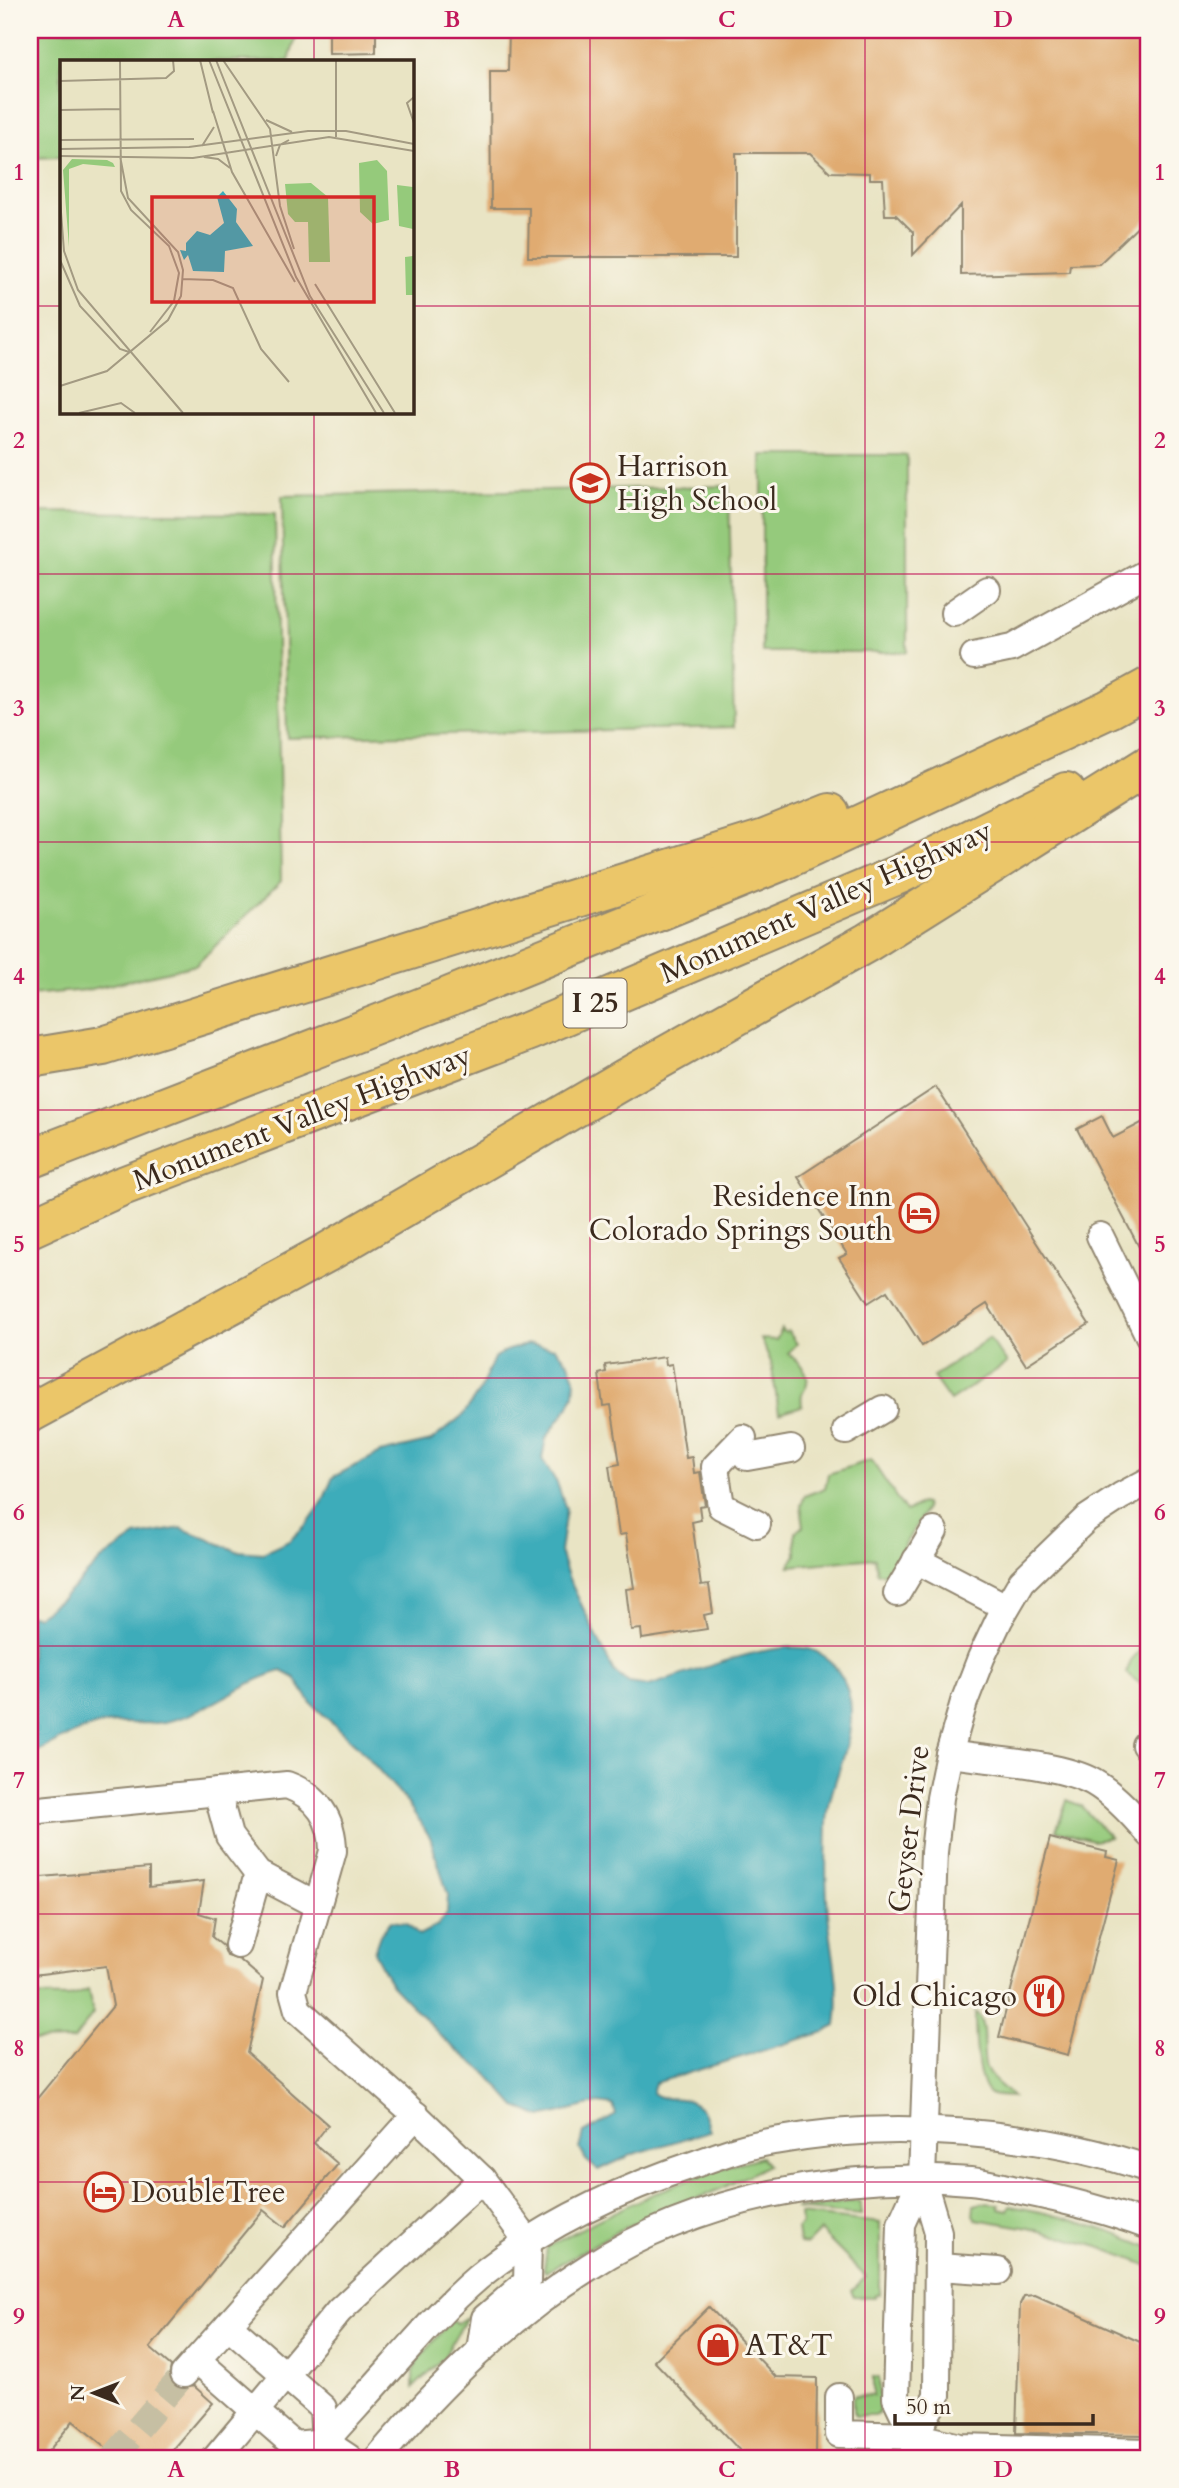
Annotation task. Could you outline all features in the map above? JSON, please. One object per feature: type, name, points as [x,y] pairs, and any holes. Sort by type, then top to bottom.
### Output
[{"type":"highway","points":[[30,1058],[103,1046],[765,839],[839,809],[1149,665]]},
{"type":"highway","name":"Monument Valley Highway","points":[[30,1159],[438,1001],[780,862],[1109,709],[1149,687]]},
{"type":"highway","name":"Monument Valley Highway","points":[[30,1228],[120,1188],[529,1031],[900,874],[1149,751]]},
{"type":"highway","points":[[30,1413],[326,1253],[626,1078],[868,942],[1149,765]]},
{"type":"street","points":[[974,656],[1012,648],[1149,572]]},
{"type":"street","points":[[954,613],[987,590]]},
{"type":"street","points":[[1100,1236],[1149,1336]]},
{"type":"street","points":[[846,1431],[883,1409]]},
{"type":"street","points":[[757,1524],[721,1506],[715,1467],[745,1447],[790,1449]]},
{"type":"street","name":"Geyser Drive","points":[[922,2178],[934,1852],[948,1754],[964,1702],[981,1658],[1021,1581],[1086,1519],[1149,1481]]},
{"type":"street","points":[[897,1593],[934,1531]]},
{"type":"street","points":[[916,1560],[1006,1607]]},
{"type":"street","points":[[948,1754],[1067,1772],[1094,1783],[1149,1834]]},
{"type":"street","points":[[30,1811],[287,1785],[303,1791],[318,1806],[332,1834],[332,1851],[293,1992],[298,2010],[416,2115],[482,2179],[528,2242],[527,2282],[485,2318],[480,2350]]},
{"type":"street","points":[[217,1793],[229,1836],[258,1874],[317,1905]]},
{"type":"street","points":[[238,1945],[258,1874]]},
{"type":"street","points":[[349,2458],[294,2445],[256,2411],[191,2367],[416,2115]]},
{"type":"street","points":[[318,2450],[455,2298],[487,2270],[573,2214],[623,2190],[729,2152],[772,2141],[820,2134],[924,2132],[999,2135],[1113,2157],[1149,2169]]},
{"type":"street","points":[[914,2447],[937,2396],[938,2232],[922,2178]]},
{"type":"street","points":[[914,2447],[896,2398],[901,2224],[922,2178]]},
{"type":"street","points":[[378,2458],[438,2389],[480,2350],[532,2307],[590,2266],[641,2238],[760,2196],[854,2180],[922,2178],[973,2181],[1073,2201],[1149,2226]]},
{"type":"street","points":[[216,2458],[339,2311],[482,2179]]},
{"type":"street","points":[[937,2267],[998,2271]]},
{"type":"street","points":[[228,2325],[323,2408],[318,2450]]},
{"type":"street","points":[[839,2397],[839,2434],[914,2447],[1149,2452]]},
{"type":"green space","points":[[30,30],[298,30],[289,60],[60,60],[60,157],[30,158]]},
{"type":"green space","points":[[762,455],[907,455],[907,652],[762,652]]},
{"type":"green space","points":[[729,486],[734,727],[287,738],[282,496]]},
{"type":"green space","points":[[30,512],[275,514],[281,881],[196,965],[87,990],[30,995]]},
{"type":"green space","points":[[782,1329],[785,1333],[788,1331],[797,1344],[788,1353],[802,1366],[807,1378],[802,1394],[802,1406],[779,1413],[771,1362],[761,1339],[776,1340]]},
{"type":"green space","points":[[989,1338],[1007,1363],[950,1401],[933,1377]]},
{"type":"green space","points":[[871,1460],[906,1512],[921,1503],[925,1504],[926,1509],[887,1574],[877,1573],[875,1558],[789,1566],[796,1555],[795,1532],[804,1526],[801,1506],[804,1496],[825,1488],[828,1474]]},
{"type":"green space","points":[[1149,1641],[1149,1690],[1126,1673],[1132,1659]]},
{"type":"green space","points":[[1067,1800],[1081,1806],[1110,1837],[1093,1840],[1056,1830]]},
{"type":"green space","points":[[88,1990],[93,2013],[74,2040],[30,2041],[30,1996],[68,1997]]},
{"type":"green space","points":[[975,2012],[982,2024],[986,2068],[994,2080],[1013,2097],[992,2095],[985,2089],[977,2056]]},
{"type":"green space","points":[[761,2157],[768,2165],[721,2189],[616,2232],[546,2272],[544,2270],[547,2247],[573,2233],[678,2184]]},
{"type":"green space","points":[[860,2202],[861,2215],[795,2209]]},
{"type":"green space","points":[[999,2204],[999,2209],[1008,2211],[1010,2206],[1046,2213],[1132,2240],[1149,2247],[1149,2266],[1099,2247],[1029,2228],[976,2219],[973,2215],[974,2205]]},
{"type":"green space","points":[[800,2214],[880,2223],[880,2295],[875,2295],[875,2298],[854,2297],[851,2291],[866,2277],[820,2231],[807,2244],[799,2243],[797,2228],[801,2224]]},
{"type":"green space","points":[[467,2317],[443,2359],[413,2388],[413,2371],[419,2359],[452,2320],[457,2323]]},
{"type":"green space","points":[[873,2377],[879,2378],[879,2413],[875,2416],[856,2416],[853,2412],[853,2398],[856,2395],[873,2396]]},
{"type":"water","points":[[529,1344],[555,1348],[569,1363],[575,1378],[574,1395],[546,1438],[542,1459],[557,1483],[566,1509],[560,1552],[569,1579],[614,1672],[629,1683],[648,1686],[767,1650],[802,1648],[823,1656],[838,1672],[848,1693],[851,1715],[847,1742],[831,1796],[827,1824],[828,1917],[837,1990],[836,2026],[824,2032],[655,2083],[652,2093],[695,2104],[702,2111],[710,2131],[634,2154],[598,2170],[586,2160],[580,2149],[584,2133],[616,2115],[613,2105],[598,2103],[542,2117],[516,2107],[485,2072],[447,2042],[390,1983],[374,1952],[380,1935],[391,1921],[407,1923],[419,1935],[438,1925],[447,1913],[448,1895],[430,1837],[404,1798],[358,1747],[311,1703],[295,1678],[282,1671],[169,1721],[94,1726],[69,1735],[30,1755],[30,1615],[37,1616],[63,1598],[101,1560],[136,1536],[181,1528],[237,1551],[263,1553],[289,1541],[307,1524],[322,1503],[333,1477],[380,1453],[431,1441],[463,1415],[480,1390],[494,1358],[508,1350]]},
{"type":"building","points":[[329,30],[376,30],[376,53],[329,54]]},
{"type":"building","points":[[509,30],[1149,30],[1149,216],[1099,264],[1070,265],[1069,272],[961,275],[961,205],[913,255],[913,232],[896,215],[885,215],[883,179],[870,179],[870,173],[830,172],[810,153],[736,153],[736,257],[528,257],[529,208],[491,208],[490,71],[508,71]]},
{"type":"building","name":"Residence Inn Colorado Springs South","points":[[936,1087],[1089,1324],[1026,1365],[987,1304],[922,1346],[887,1291],[868,1303],[839,1258],[847,1254],[798,1177]]},
{"type":"building","points":[[1102,1116],[1113,1138],[1149,1119],[1149,1266],[1077,1129]]},
{"type":"building","points":[[665,1357],[666,1365],[672,1364],[686,1458],[692,1457],[694,1473],[700,1472],[705,1505],[699,1506],[701,1520],[692,1522],[701,1586],[709,1585],[713,1613],[704,1615],[707,1629],[642,1639],[641,1629],[631,1630],[626,1589],[634,1588],[626,1534],[619,1535],[609,1466],[620,1464],[611,1405],[603,1406],[599,1374],[606,1372],[605,1365]]},
{"type":"building","points":[[1050,1838],[1107,1852],[1106,1857],[1119,1860],[1068,2055],[999,2037]]},
{"type":"building","points":[[149,1868],[149,1887],[204,1881],[199,1913],[215,1918],[212,1937],[223,1946],[227,1956],[240,1960],[263,1980],[247,2053],[328,2125],[314,2143],[338,2164],[285,2227],[263,2210],[150,2348],[171,2366],[169,2378],[174,2386],[181,2389],[194,2386],[213,2403],[166,2458],[119,2458],[73,2421],[43,2458],[30,2447],[30,2107],[113,2006],[106,1966],[32,1975],[30,1878]]},
{"type":"building","points":[[1035,2295],[1149,2346],[1149,2435],[1016,2433],[1020,2304],[1024,2296]]},
{"type":"building","points":[[709,2307],[776,2377],[817,2378],[816,2456],[744,2455],[654,2361]]},
{"type":"tunnel","points":[[113,2458],[184,2374]]},
{"type":"place","name":"Harrison High School","points":[[590,483]]},
{"type":"place","name":"Residence Inn Colorado Springs South","points":[[919,1213]]},
{"type":"place","name":"Old Chicago","points":[[1044,1996]]},
{"type":"place","name":"DoubleTree","points":[[104,2192]]},
{"type":"place","name":"AT&T","points":[[718,2345]]}]
